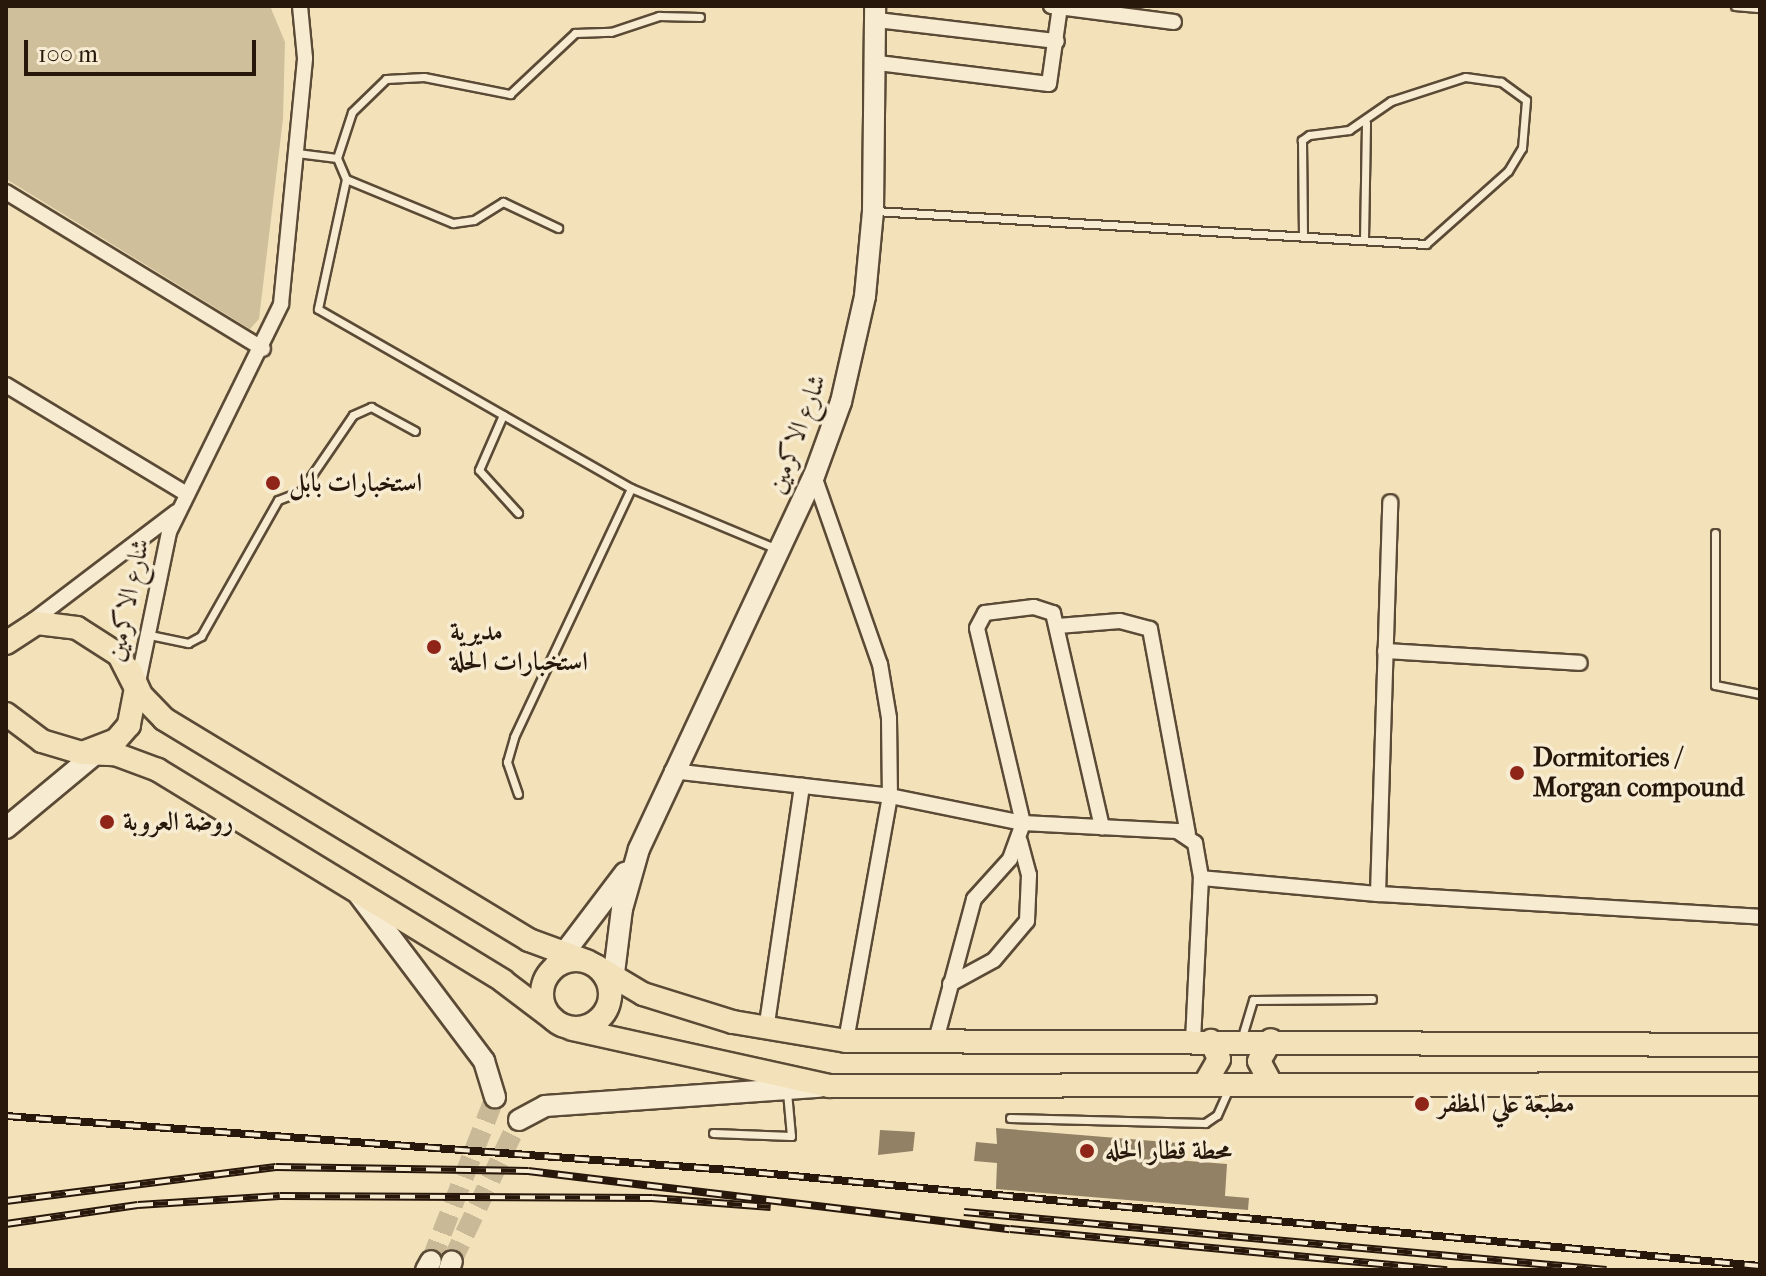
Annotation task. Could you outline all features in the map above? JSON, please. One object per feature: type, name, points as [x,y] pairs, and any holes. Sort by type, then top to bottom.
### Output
[{"type":"main road","points":[[21,627],[77,628],[164,719],[587,971],[643,994],[766,1030],[846,1041],[1271,1040],[1760,1045]]},
{"type":"main road","points":[[93,752],[123,733],[134,688]]},
{"type":"main road","points":[[6,714],[42,741],[158,770],[356,891],[562,1024],[829,1086],[1207,1080],[1760,1084]]},
{"type":"main road","points":[[562,1024],[602,1018],[587,971]]},
{"type":"main road","points":[[562,1024],[542,989],[587,971]]},
{"type":"main road","points":[[1269,1080],[1259,1061],[1271,1040]]},
{"type":"main road","points":[[1202,1041],[1219,1059],[1207,1080]]},
{"type":"street","name":"شارع الاكرمين","points":[[134,688],[160,559],[185,500],[263,349],[281,304],[305,58],[300,6]]},
{"type":"street","points":[[878,63],[1049,84],[1057,41],[1055,7],[1174,22]]},
{"type":"street","name":"شارع الاكرمين","points":[[587,971],[672,771],[814,476],[844,387],[873,211],[878,63],[876,13]]},
{"type":"street","points":[[876,13],[1057,41]]},
{"type":"street","points":[[6,192],[263,349]]},
{"type":"street","points":[[6,385],[185,500]]},
{"type":"street","points":[[814,476],[880,664],[890,796],[846,1041]]},
{"type":"street","name":"شارع الاكرمين","points":[[21,627],[185,500]]},
{"type":"street","points":[[1378,894],[1390,502]]},
{"type":"street","points":[[950,984],[994,960],[1027,921],[1029,875],[1020,841],[1023,823],[978,618],[1034,607],[1053,613],[1102,827]]},
{"type":"street","points":[[1058,626],[1120,621],[1150,629],[1188,834],[1201,878],[1202,1041]]},
{"type":"street","points":[[1385,651],[1580,663]]},
{"type":"street","points":[[6,828],[93,752]]},
{"type":"street","points":[[672,771],[890,796],[1023,823],[1188,834]]},
{"type":"street","points":[[766,1030],[802,786]]},
{"type":"street","points":[[936,1040],[974,899],[1020,841]]},
{"type":"street","name":"شارع الاكرمين","points":[[587,971],[639,849]]},
{"type":"street","points":[[1201,878],[1378,894],[1760,917]]},
{"type":"street","points":[[356,891],[484,1061],[495,1097]]},
{"type":"street","points":[[519,1120],[545,1106],[829,1086]]},
{"type":"lane","points":[[1735,6],[1760,8]]},
{"type":"lane","points":[[700,17],[659,16],[611,32],[575,33],[510,94],[424,77],[386,79],[352,112],[337,158],[346,179],[318,309],[631,488],[777,549]]},
{"type":"lane","points":[[873,211],[1426,244],[1508,171],[1522,148],[1526,100],[1501,82],[1465,77],[1391,101],[1366,123],[1302,140],[1303,235]]},
{"type":"lane","points":[[1364,239],[1366,123]]},
{"type":"lane","points":[[297,153],[337,158]]},
{"type":"lane","points":[[346,179],[453,223],[474,220],[503,202],[558,228]]},
{"type":"lane","points":[[144,634],[188,643],[201,636],[278,500],[301,491],[353,415],[371,407],[415,431]]},
{"type":"lane","points":[[503,415],[479,470],[494,495],[518,513]]},
{"type":"lane","points":[[518,794],[507,762],[514,737],[631,488]]},
{"type":"lane","points":[[1715,533],[1715,685],[1760,694]]},
{"type":"lane","points":[[1241,1040],[1253,1000],[1372,999]]},
{"type":"lane","points":[[1010,1118],[1205,1123],[1217,1115],[1232,1080]]},
{"type":"lane","points":[[713,1133],[791,1136],[787,1089]]},
{"type":"shaded area","points":[[6,6],[270,6],[285,42],[283,119],[259,319],[250,329],[6,179]]},
{"type":"building","points":[[996,1128],[1178,1143],[1176,1160],[1227,1164],[1225,1196],[1249,1198],[1248,1210],[996,1189],[997,1163],[974,1161],[976,1142],[997,1144]]},
{"type":"building","points":[[880,1130],[915,1132],[913,1151],[878,1155]]},
{"type":"tunnel","points":[[431,1261],[495,1097]]},
{"type":"tunnel","points":[[452,1261],[519,1120]]},
{"type":"railway","points":[[6,1116],[729,1170],[1760,1266]]},
{"type":"railway","points":[[6,1201],[276,1167],[528,1171],[1010,1229],[1447,1270]]},
{"type":"railway","points":[[6,1224],[138,1205],[280,1196],[652,1198],[771,1207]]},
{"type":"railway","points":[[964,1212],[1606,1270]]},
{"type":"place","name":"استخبارات بابل","points":[[273,483]]},
{"type":"place","name":"مديرية استخبارات الحلة","points":[[434,647]]},
{"type":"place","name":"Dormitories / Morgan compound","points":[[1517,773]]},
{"type":"place","name":"روضة العروبة","points":[[107,822]]},
{"type":"place","name":"مطبعة علي المظفر","points":[[1422,1104]]},
{"type":"place","name":"محطة قطار الحله","points":[[1087,1151]]}]
